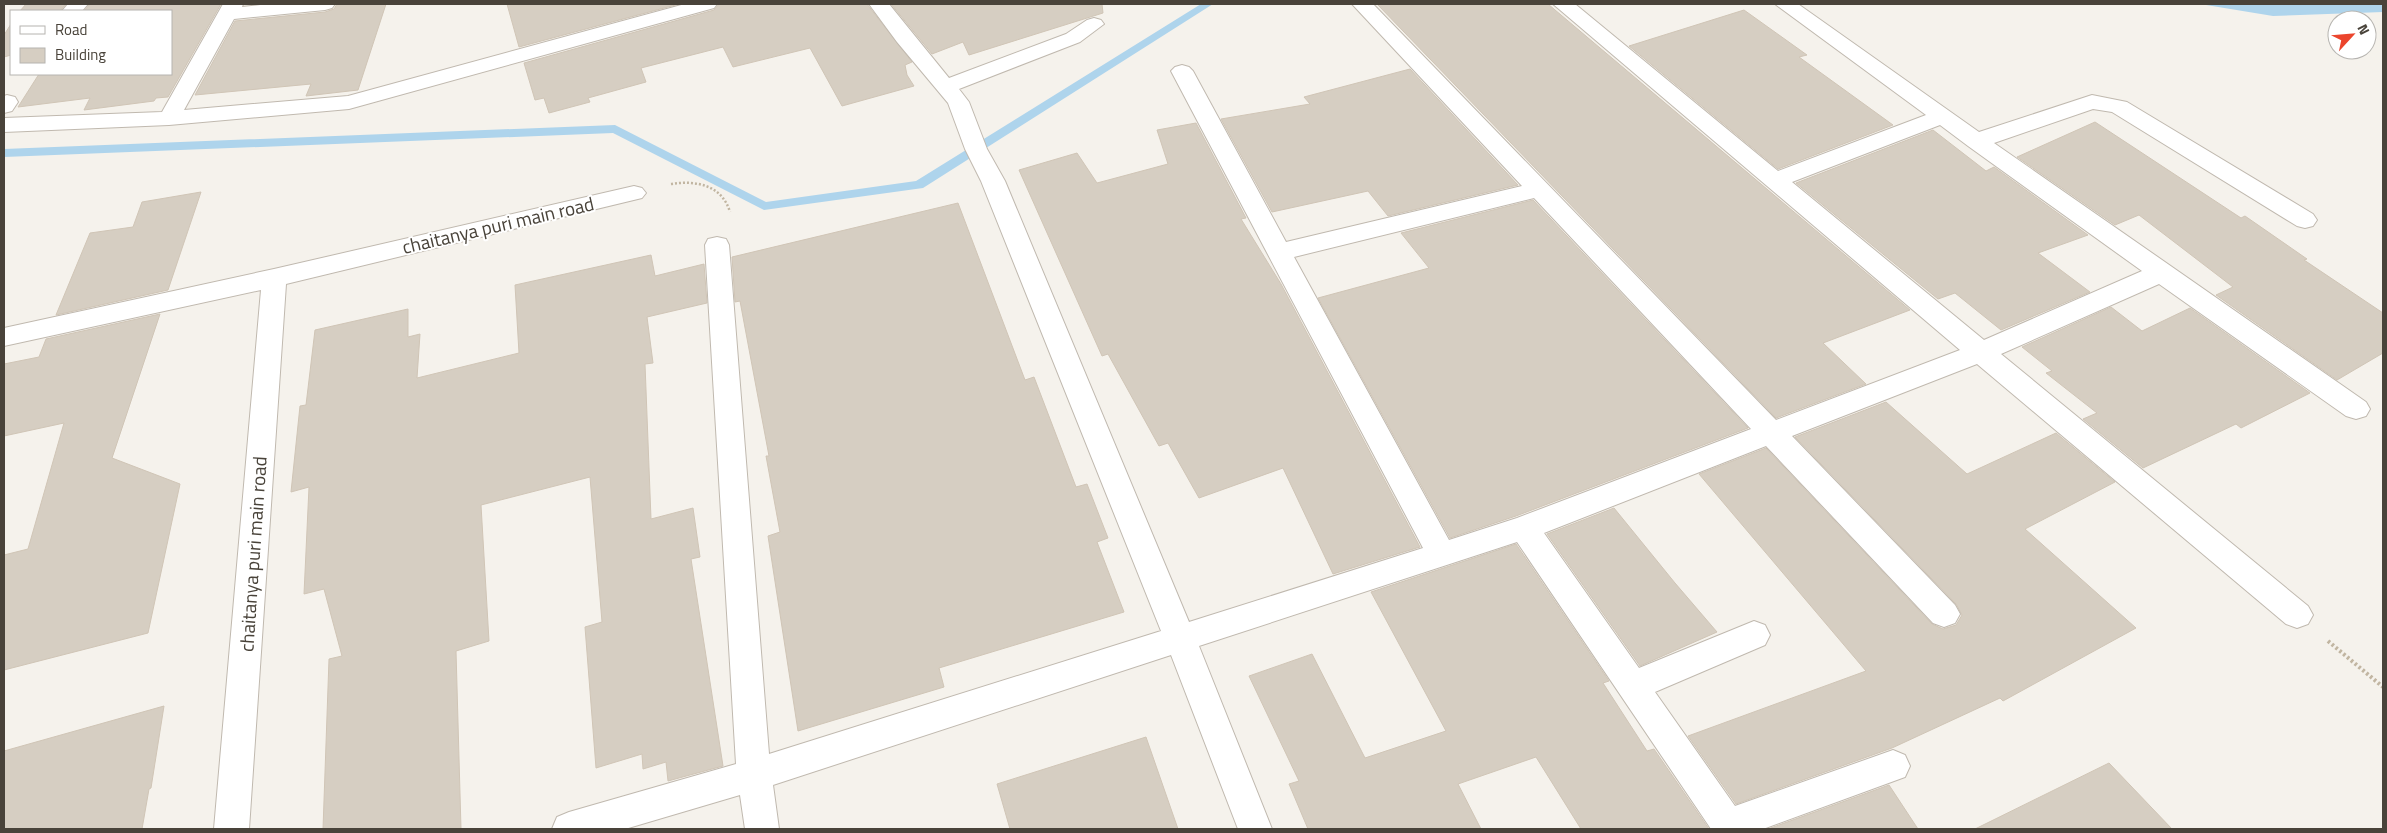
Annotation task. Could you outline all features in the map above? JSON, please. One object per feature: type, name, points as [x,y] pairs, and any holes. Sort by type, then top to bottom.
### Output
[{"type":"street","points":[[169,118],[231,9],[325,4]]},
{"type":"street","points":[[4,125],[169,118],[348,102],[707,4]]},
{"type":"street","points":[[879,4],[904,38],[952,94],[976,149],[993,181],[1256,829]]},
{"type":"street","points":[[1362,4],[1944,614]]},
{"type":"street","points":[[1563,4],[2297,615]]},
{"type":"street","points":[[1785,4],[2161,274],[2356,409]]},
{"type":"street","points":[[952,94],[1064,42],[1094,24]]},
{"type":"street","points":[[1182,71],[1442,555]]},
{"type":"street","points":[[1976,141],[2092,102],[2108,103],[2120,107],[2305,220]]},
{"type":"street","points":[[1775,180],[1942,117]]},
{"type":"street","points":[[1280,252],[1538,190]]},
{"type":"street","name":"chaitanya puri main road","points":[[4,337],[274,278],[634,193]]},
{"type":"street","points":[[717,245],[754,775],[762,829]]},
{"type":"street","points":[[569,829],[754,775],[1524,528],[1981,352],[2161,274]]},
{"type":"street","name":"chaitanya puri main road","points":[[232,829],[274,278]]},
{"type":"street","points":[[1524,528],[1730,827],[1893,766]]},
{"type":"street","points":[[1633,686],[1754,635]]},
{"type":"path","points":[[634,193],[694,181],[718,191],[730,208],[731,220],[717,245]]},
{"type":"path","points":[[2297,615],[2383,687]]},
{"type":"water","points":[[2200,4],[2383,4],[2383,12],[2377,12],[2377,10],[2327,10],[2327,14],[2273,16]]},
{"type":"building","points":[[26,4],[66,4],[61,10],[21,10]]},
{"type":"building","points":[[90,4],[221,4],[168,97],[156,98],[154,101],[84,110],[90,98],[18,107],[38,75],[172,75],[172,10],[85,10]]},
{"type":"building","points":[[337,4],[386,4],[358,90],[306,96],[311,84],[195,95],[235,21],[325,12],[334,9]]},
{"type":"building","points":[[507,4],[679,4],[519,47]]},
{"type":"building","points":[[719,4],[867,4],[912,62],[905,65],[907,75],[914,86],[842,106],[810,48],[733,67],[723,47],[641,68],[646,82],[588,98],[590,102],[549,113],[544,98],[535,100],[524,63],[714,10]]},
{"type":"building","points":[[891,4],[1102,4],[1103,13],[969,55],[963,42],[932,54]]},
{"type":"building","points":[[1377,4],[1548,4],[1910,310],[1823,343],[1866,384],[1776,418]]},
{"type":"building","points":[[1744,10],[1807,55],[1799,57],[1893,125],[1778,169],[1629,46]]},
{"type":"building","points":[[10,26],[10,55],[4,57],[4,35]]},
{"type":"building","points":[[1410,69],[1518,185],[1388,216],[1368,191],[1272,212],[1221,119],[1310,104],[1304,97]]},
{"type":"building","points":[[2095,122],[2241,218],[2245,216],[2307,259],[2304,260],[2383,313],[2383,353],[2337,380],[2216,295],[2233,287],[2139,215],[2115,225],[2017,157]]},
{"type":"building","points":[[1196,123],[1246,218],[1241,219],[1281,284],[1420,547],[1333,574],[1283,468],[1199,498],[1168,443],[1159,446],[1108,354],[1102,356],[1019,170],[1077,153],[1097,183],[1168,164],[1157,130]]},
{"type":"building","points":[[1933,130],[1986,171],[1994,167],[2088,235],[2038,253],[2090,292],[2001,330],[1955,293],[1938,299],[1796,183]]},
{"type":"building","points":[[201,192],[168,290],[56,315],[90,233],[133,227],[142,202]]},
{"type":"building","points":[[1533,200],[1748,428],[1516,516],[1450,538],[1318,298],[1429,268],[1401,233]]},
{"type":"building","points":[[958,203],[1025,380],[1034,377],[1076,487],[1087,484],[1108,538],[1097,542],[1124,612],[939,668],[944,687],[798,731],[768,536],[780,532],[766,456],[769,456],[740,301],[735,302],[732,257]]},
{"type":"building","points":[[651,255],[655,276],[704,264],[707,303],[647,317],[653,363],[645,364],[651,519],[693,508],[700,557],[691,559],[723,766],[668,781],[666,762],[643,769],[642,754],[596,768],[585,627],[602,622],[590,477],[481,505],[489,641],[456,651],[461,829],[323,829],[329,659],[342,656],[324,589],[304,594],[309,487],[291,492],[300,406],[306,405],[315,330],[408,309],[408,337],[420,334],[417,378],[519,353],[515,285]]},
{"type":"building","points":[[2111,307],[2142,331],[2190,308],[2310,393],[2241,428],[2236,424],[2143,468],[2083,419],[2097,413],[2046,373],[2052,371],[2022,347]]},
{"type":"building","points":[[160,314],[112,458],[180,484],[148,633],[4,670],[4,555],[28,549],[64,423],[4,436],[4,364],[39,357],[46,339]]},
{"type":"building","points":[[1886,402],[1967,474],[2056,433],[2115,482],[2025,529],[2136,628],[2003,701],[2000,698],[1892,748],[1736,804],[1688,736],[1866,671],[1699,474],[1766,448],[1932,624],[1943,629],[1956,625],[1962,615],[1956,604],[1795,437]]},
{"type":"building","points":[[1614,508],[1717,632],[1640,666],[1547,534]]},
{"type":"building","points":[[1516,544],[1609,681],[1603,683],[1647,751],[1654,749],[1709,829],[1581,829],[1536,757],[1458,784],[1481,829],[1308,829],[1289,784],[1299,781],[1249,676],[1312,654],[1365,758],[1446,731],[1371,592]]},
{"type":"building","points":[[164,706],[151,788],[149,789],[142,829],[4,829],[4,751]]},
{"type":"building","points":[[1146,737],[1178,829],[1010,829],[997,784]]},
{"type":"building","points":[[2109,763],[2172,829],[1975,829]]},
{"type":"building","points":[[1889,785],[1918,829],[1768,829]]},
{"type":"waterway","points":[[4,153],[615,129],[764,206],[919,185],[1208,4]]}]
